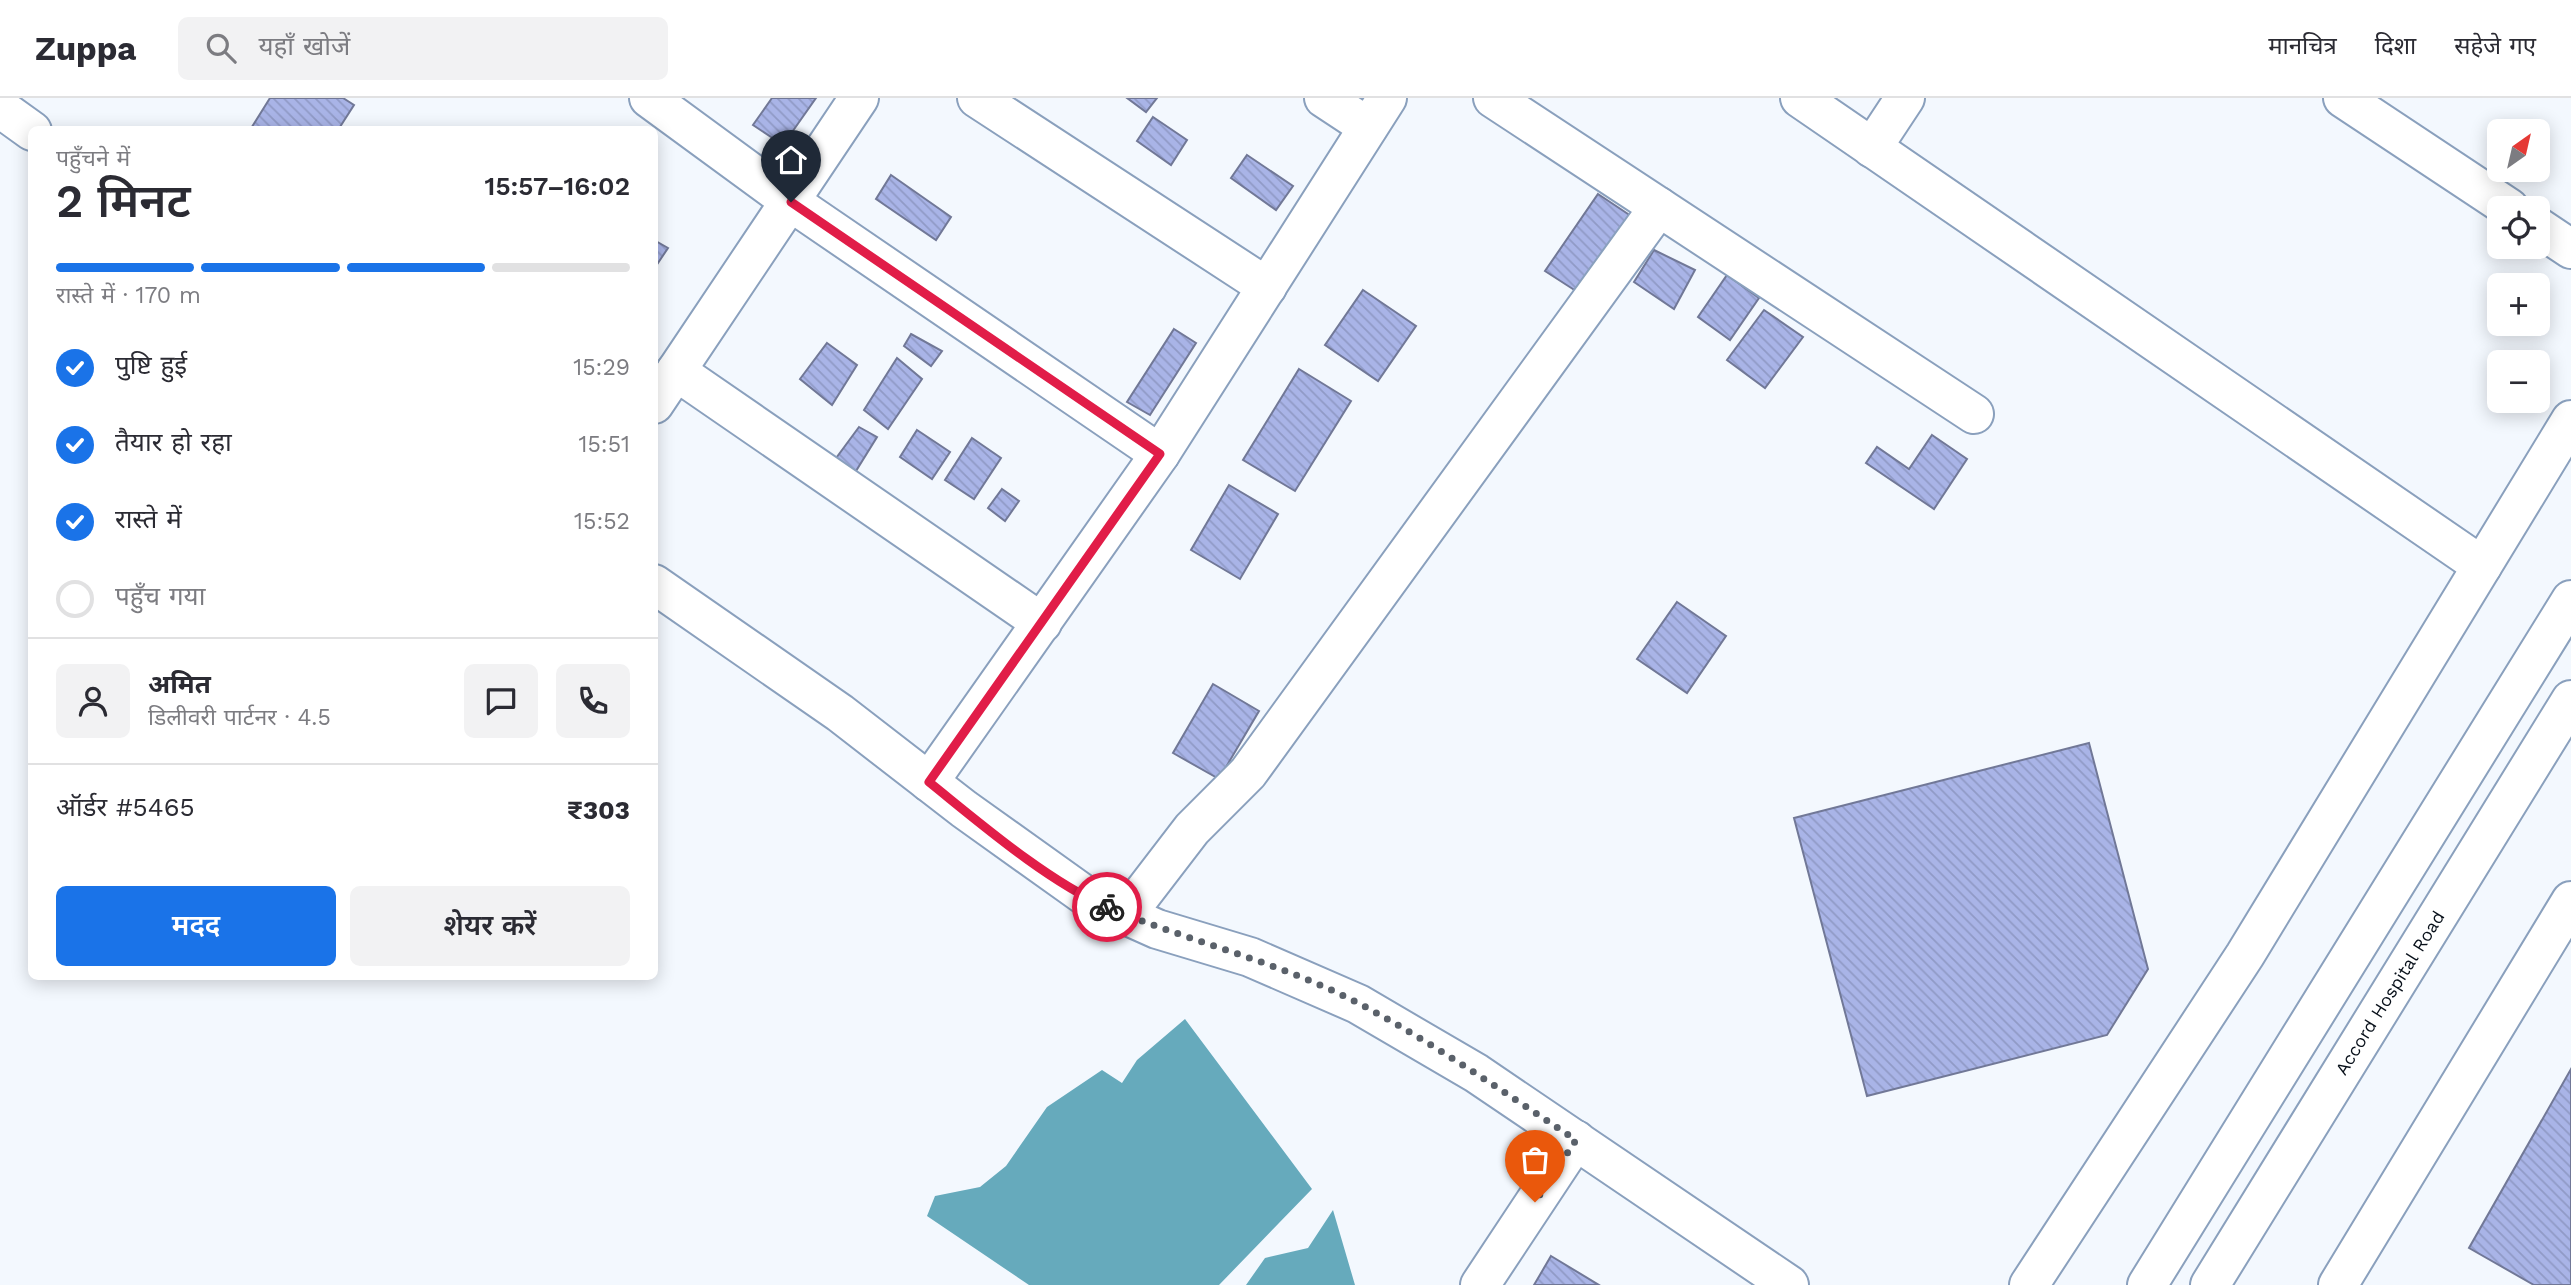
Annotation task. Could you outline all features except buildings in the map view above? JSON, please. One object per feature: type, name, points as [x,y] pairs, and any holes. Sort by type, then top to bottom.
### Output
[{"type":"street","points":[[649,98],[791,202],[1160,454]]},
{"type":"street","points":[[658,398],[859,98]]},
{"type":"street","points":[[977,98],[1267,287]]},
{"type":"street","points":[[929,782],[1160,454],[1377,113],[1324,98]]},
{"type":"street","points":[[1493,98],[1974,414]]},
{"type":"street","points":[[1800,98],[2482,566]]},
{"type":"street","points":[[1872,148],[1905,98]]},
{"type":"street","points":[[2343,98],[2491,196]]},
{"type":"street","points":[[0,108],[28,128]]},
{"type":"street","points":[[1126,915],[1192,829],[1230,792],[1262,755],[1659,207]]},
{"type":"street","points":[[2550,235],[2571,249]]},
{"type":"street","points":[[676,371],[1042,623]]},
{"type":"street","points":[[2029,1285],[2245,955],[2571,420]]},
{"type":"street","points":[[658,587],[840,713],[929,782],[1090,899],[1157,929],[1250,957],[1358,1004],[1476,1073],[1789,1285]]},
{"type":"street","points":[[2147,1285],[2571,600]]},
{"type":"street","name":"Accord Hospital Road","points":[[2210,1285],[2571,700]]},
{"type":"street","points":[[2338,1285],[2571,901]]},
{"type":"street","points":[[1480,1285],[1576,1140]]},
{"type":"water","points":[[1185,1019],[1312,1189],[1219,1285],[1029,1285],[927,1216],[935,1196],[980,1187],[1006,1166],[1047,1107],[1102,1070],[1122,1083],[1137,1060]]},
{"type":"water","points":[[1333,1210],[1355,1285],[1246,1285],[1265,1258],[1308,1248]]},
{"type":"way so far","points":[[1107,907],[1157,929],[1250,957],[1358,1004],[1476,1073],[1576,1140],[1535,1202]]},
{"type":"route","points":[[791,202],[1160,454],[929,782],[1022,853],[1090,899],[1107,907]]}]
